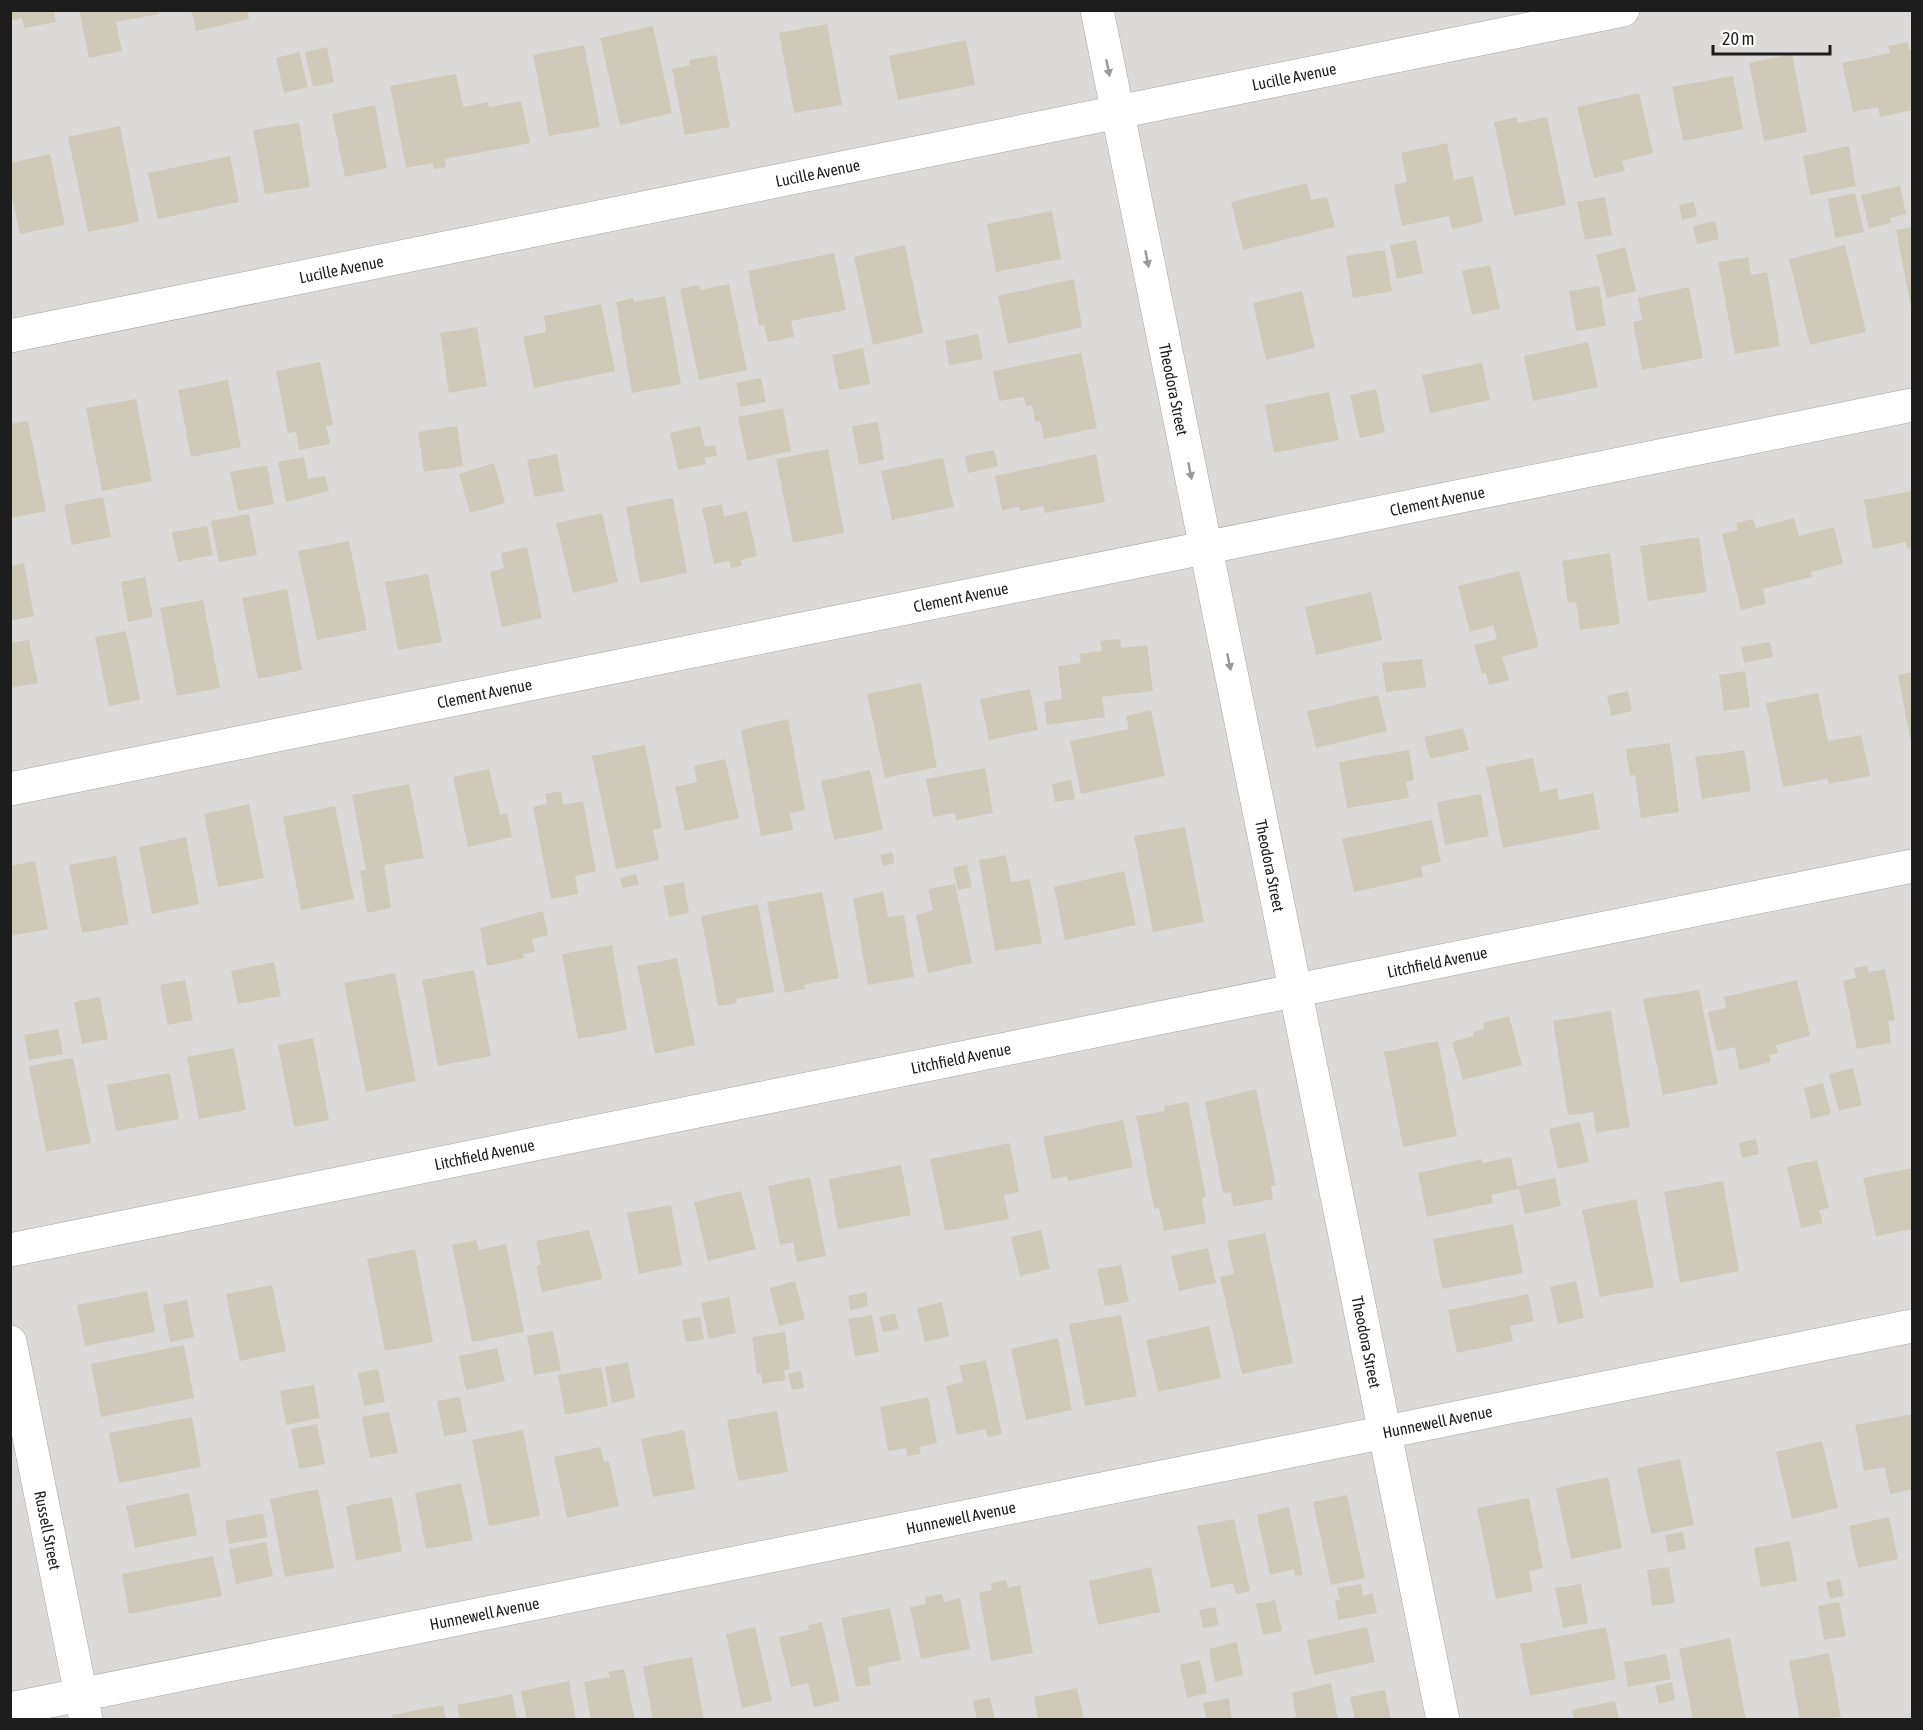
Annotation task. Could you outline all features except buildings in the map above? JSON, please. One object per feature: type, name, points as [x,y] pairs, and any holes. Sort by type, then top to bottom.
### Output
[{"type":"street","name":"Theodora Street","points":[[1097,10],[1443,1719]]},
{"type":"street","name":"Lucille Avenue","points":[[10,336],[1623,10]]},
{"type":"street","name":"Clement Avenue","points":[[10,789],[1912,405]]},
{"type":"street","name":"Litchfield Avenue","points":[[10,1250],[1912,866]]},
{"type":"street","name":"Hunnewell Avenue","points":[[10,1709],[84,1707],[1385,1433],[1912,1326]]},
{"type":"street","name":"Russell Street","points":[[10,1342],[84,1707]]},
{"type":"shaded area","points":[[11,11],[1912,11],[1912,1719],[11,1719]]}]
